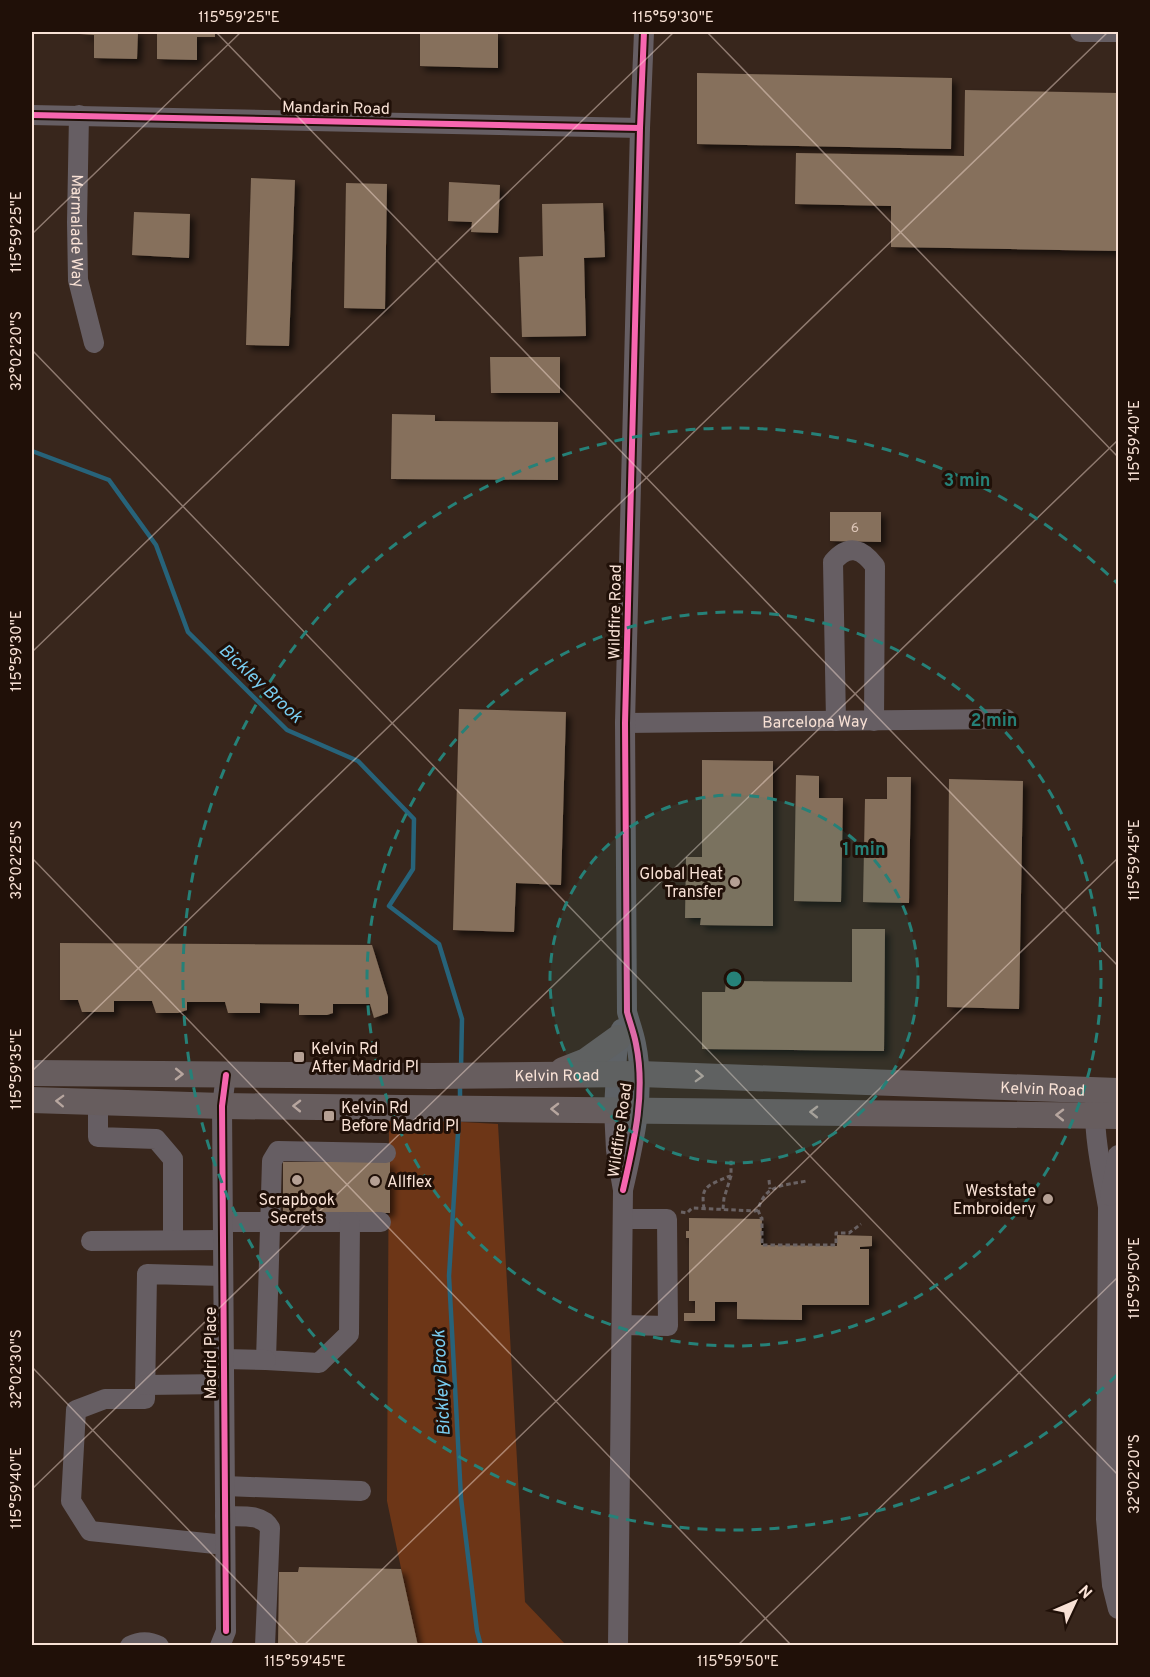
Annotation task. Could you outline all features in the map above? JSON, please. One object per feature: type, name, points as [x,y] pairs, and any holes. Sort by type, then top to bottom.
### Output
[{"type":"main road","points":[[552,1074],[586,1061],[618,1038]]},
{"type":"main road","name":"Kelvin Road","points":[[32,1073],[444,1076],[628,1074],[1107,1090]]},
{"type":"main road","name":"Kelvin Road","points":[[32,1100],[222,1106],[1107,1115]]},
{"type":"street","name":"Wildfire Road","points":[[618,1646],[623,1190],[633,1149],[626,1110],[628,1074],[636,1042],[627,1012],[625,723],[644,32]]},
{"type":"street","points":[[1080,32],[1119,32]]},
{"type":"street","name":"Mandarin Road","points":[[32,114],[640,128]]},
{"type":"street","name":"Marmalade Way","points":[[79,115],[78,279],[94,343]]},
{"type":"street","points":[[836,721],[833,561],[840,553],[853,550],[866,555],[874,566],[874,721]]},
{"type":"street","name":"Barcelona Way","points":[[625,723],[1006,719]]},
{"type":"street","name":"Wildfire Road","points":[[627,1012],[618,1038],[628,1074]]},
{"type":"street","name":"Madrid Place","points":[[223,1638],[225,1486],[222,1106],[226,1075]]},
{"type":"street","points":[[1107,1090],[1107,1115],[1100,1164],[1108,1207],[1106,1519],[1112,1585],[1119,1609]]},
{"type":"street","points":[[98,1102],[98,1137],[156,1139],[173,1159],[173,1240]]},
{"type":"street","points":[[266,1360],[272,1161],[278,1151],[386,1153]]},
{"type":"street","points":[[1108,1207],[1119,1155]]},
{"type":"street","points":[[622,1325],[668,1326],[667,1219],[623,1219]]},
{"type":"street","points":[[91,1241],[173,1240],[270,1222],[381,1222]]},
{"type":"street","points":[[224,1359],[319,1363],[349,1334],[350,1222]]},
{"type":"street","points":[[223,1276],[147,1274],[144,1399],[105,1399],[76,1410],[71,1501],[90,1531],[225,1545]]},
{"type":"street","points":[[145,1385],[224,1384]]},
{"type":"street","points":[[225,1486],[362,1491]]},
{"type":"street","points":[[225,1516],[260,1518],[270,1528],[265,1646]]},
{"type":"street","points":[[130,1646],[140,1642],[159,1646]]},
{"type":"path","points":[[723,1209],[731,1176],[730,1158]]},
{"type":"path","points":[[704,1209],[702,1197],[704,1190],[724,1177],[731,1176]]},
{"type":"path","points":[[769,1180],[770,1189]]},
{"type":"path","points":[[806,1181],[770,1189],[762,1198],[758,1210],[762,1218],[762,1245],[836,1245],[836,1233],[849,1233],[861,1224]]},
{"type":"path","points":[[667,1219],[675,1212],[687,1213],[692,1208],[758,1210]]},
{"type":"shaded area","points":[[389,1118],[498,1124],[525,1602],[566,1645],[417,1645],[387,1501]]},
{"type":"building","points":[[81,32],[138,32],[137,59],[94,58],[94,35],[80,34]]},
{"type":"building","points":[[157,32],[215,32],[215,37],[197,37],[197,60],[157,59]]},
{"type":"building","points":[[420,32],[498,32],[498,68],[420,66]]},
{"type":"building","points":[[697,73],[952,78],[951,149],[697,144]]},
{"type":"building","points":[[965,90],[1118,93],[1118,251],[891,247],[891,206],[795,204],[796,153],[964,156]]},
{"type":"building","points":[[251,178],[295,180],[289,346],[246,345]]},
{"type":"building","points":[[449,182],[500,185],[498,233],[471,232],[472,222],[448,221]]},
{"type":"building","points":[[346,183],[387,184],[385,309],[344,308]]},
{"type":"building","points":[[603,203],[605,257],[584,258],[586,336],[522,337],[519,257],[543,256],[542,204]]},
{"type":"building","points":[[134,212],[190,214],[189,258],[132,255]]},
{"type":"building","points":[[490,357],[560,357],[560,393],[491,393]]},
{"type":"building","points":[[392,414],[435,415],[435,421],[558,422],[558,480],[391,479]]},
{"type":"building","points":[[830,512],[881,512],[881,542],[830,541]]},
{"type":"building","points":[[459,709],[566,712],[561,885],[516,883],[514,932],[453,930]]},
{"type":"building","points":[[702,760],[773,761],[773,926],[700,925],[701,918],[685,918],[686,857],[702,857]]},
{"type":"building","points":[[796,775],[819,776],[819,798],[843,798],[841,902],[794,901]]},
{"type":"building","points":[[887,777],[911,777],[909,903],[863,902],[865,799],[887,799]]},
{"type":"building","points":[[949,779],[1023,781],[1019,1009],[947,1007]]},
{"type":"building","points":[[852,929],[885,929],[884,1051],[702,1049],[702,992],[725,992],[726,981],[852,982]]},
{"type":"building","points":[[60,943],[372,945],[388,997],[388,1013],[374,1018],[370,1004],[333,1004],[333,1013],[327,1015],[299,1015],[299,1004],[260,1003],[260,1013],[228,1013],[225,1002],[187,1002],[187,1010],[178,1013],[156,1013],[152,1001],[114,1001],[114,1012],[82,1012],[78,1000],[60,1000]]},
{"type":"building","points":[[283,1162],[390,1162],[390,1213],[283,1213]]},
{"type":"building","points":[[689,1218],[762,1219],[761,1245],[837,1246],[837,1235],[872,1236],[872,1246],[860,1247],[860,1249],[869,1249],[869,1305],[802,1305],[802,1320],[737,1319],[737,1302],[715,1302],[715,1321],[684,1321],[684,1313],[695,1313],[695,1301],[689,1301],[689,1238],[686,1238],[686,1231],[689,1231]]},
{"type":"building","points":[[299,1567],[401,1569],[418,1646],[278,1646],[279,1572],[298,1572]]},
{"type":"waterway","name":"Bickley Brook","points":[[32,451],[109,480],[156,545],[188,632],[287,730],[358,761],[414,819],[413,869],[389,906],[439,944],[462,1019],[461,1069]]},
{"type":"waterway","name":"Bickley Brook","points":[[460,1083],[460,1099]]},
{"type":"waterway","name":"Bickley Brook","points":[[459,1117],[449,1276],[461,1498],[477,1631],[481,1646]]},
{"type":"cycle path","points":[[623,1190],[635,1136],[640,1081],[636,1044],[627,1012],[625,723],[644,32]]},
{"type":"cycle path","points":[[32,115],[640,128]]},
{"type":"cycle path","points":[[226,1075],[222,1106],[226,1631]]},
{"type":"place","name":"Global Heat Transfer","points":[[735,882]]},
{"type":"place","name":"Kelvin Rd After Madrid Pl","points":[[299,1057]]},
{"type":"place","name":"Kelvin Rd Before Madrid Pl","points":[[329,1116]]},
{"type":"place","name":"Scrapbook Secrets","points":[[297,1180]]},
{"type":"place","name":"Allflex","points":[[375,1181]]},
{"type":"place","name":"Weststate Embroidery","points":[[1048,1199]]}]
